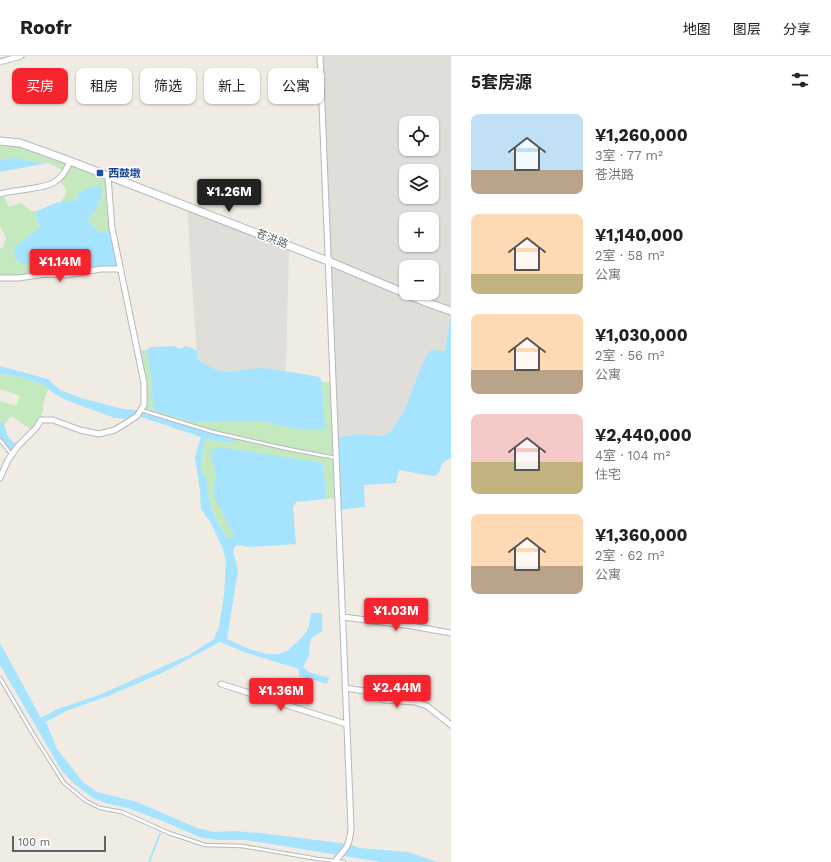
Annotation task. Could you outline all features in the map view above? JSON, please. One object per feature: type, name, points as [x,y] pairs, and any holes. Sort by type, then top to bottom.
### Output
[{"type":"main road","name":"苍洪路","points":[[0,142],[20,143],[328,262],[451,312]]},
{"type":"street","points":[[0,62],[21,56]]},
{"type":"street","points":[[320,56],[351,827],[348,844],[335,861]]},
{"type":"street","points":[[0,194],[53,184],[66,172],[69,163]]},
{"type":"street","points":[[0,478],[12,454],[36,428],[41,420],[52,420],[80,430],[99,434],[115,430],[138,416],[144,405],[144,383],[112,228],[108,178]]},
{"type":"street","points":[[0,278],[18,278],[47,274],[67,275],[101,269],[120,269]]},
{"type":"street","points":[[343,617],[412,626],[451,633]]},
{"type":"street","points":[[221,684],[346,724]]},
{"type":"street","points":[[345,688],[371,692],[384,700],[415,702],[427,706],[451,724]]},
{"type":"lane","points":[[141,410],[213,432],[336,458]]},
{"type":"lane","points":[[0,440],[12,454]]},
{"type":"lane","points":[[0,678],[64,783],[86,801],[100,808],[122,812],[169,833],[205,845],[226,844],[318,860],[344,862]]},
{"type":"shaded area","points":[[320,56],[451,56],[451,313],[445,351],[431,350],[425,358],[405,409],[391,431],[383,436],[358,434],[335,438],[322,104],[324,104],[324,68],[320,68]]},
{"type":"shaded area","points":[[187,208],[289,246],[286,371],[273,369],[252,369],[224,372],[212,368],[197,359]]},
{"type":"green space","points":[[0,141],[20,143],[108,177],[112,228],[104,233],[98,231],[88,221],[91,214],[78,200],[60,203],[65,196],[66,189],[59,179],[65,171],[47,163],[34,162],[18,158],[0,159]]},
{"type":"green space","points":[[2,193],[9,207],[21,203],[31,211],[37,211],[35,216],[40,226],[37,230],[14,247],[37,262],[38,276],[0,278],[0,249],[3,247],[6,238],[0,226],[0,194]]},
{"type":"green space","points":[[137,350],[146,350],[151,376],[153,406],[206,422],[265,422],[303,430],[325,430],[322,382],[333,382],[338,498],[326,499],[323,463],[212,461],[216,474],[214,486],[220,508],[234,536],[227,538],[215,517],[211,506],[206,480],[202,473],[201,458],[205,439],[233,443],[234,437],[141,410],[144,383]]},
{"type":"green space","points":[[0,374],[20,377],[49,388],[45,397],[41,420],[33,431],[11,416],[4,425],[0,421],[0,401],[16,406],[20,396],[0,389]]},
{"type":"water","points":[[18,158],[34,162],[47,163],[0,172],[0,159]]},
{"type":"water","points":[[100,186],[102,189],[100,200],[95,212],[88,221],[98,231],[104,233],[112,228],[120,269],[38,276],[37,262],[21,264],[17,260],[15,257],[14,247],[37,230],[40,226],[35,216],[37,211],[55,203],[77,200],[79,193],[88,188]]},
{"type":"water","points":[[451,313],[451,458],[442,464],[437,475],[432,476],[399,470],[396,483],[364,485],[365,507],[338,510],[335,438],[358,434],[383,436],[391,431],[405,409],[425,358],[431,350],[445,351]]},
{"type":"water","points":[[173,346],[181,349],[185,346],[192,348],[197,351],[197,359],[212,368],[224,372],[259,368],[320,377],[322,382],[325,430],[303,430],[265,422],[194,422],[156,411],[153,407],[151,376],[146,350],[151,347]]},
{"type":"water","points":[[0,366],[48,379],[60,390],[81,398],[123,409],[141,410],[234,437],[234,443],[205,439],[201,458],[202,473],[206,480],[211,506],[215,517],[227,538],[234,536],[214,496],[216,474],[212,461],[212,451],[218,447],[323,463],[326,499],[296,502],[293,507],[296,544],[249,547],[240,545],[235,546],[233,551],[238,570],[227,639],[249,649],[265,653],[280,654],[287,651],[305,633],[309,627],[311,613],[322,613],[322,632],[311,639],[309,655],[303,667],[309,672],[329,678],[327,684],[299,676],[299,669],[247,653],[220,642],[162,673],[108,696],[66,711],[46,722],[57,749],[83,782],[97,792],[137,802],[197,828],[215,832],[234,831],[261,833],[348,844],[360,848],[408,852],[437,862],[381,862],[246,840],[218,840],[199,837],[128,808],[108,804],[93,798],[73,783],[62,771],[0,665],[0,643],[41,718],[55,710],[99,695],[189,655],[214,639],[219,627],[224,595],[226,563],[223,549],[211,523],[201,509],[195,457],[201,437],[138,416],[127,419],[115,418],[66,400],[53,393],[46,386],[20,377],[0,374]]},
{"type":"water","points":[[0,421],[4,425],[8,437],[18,446],[12,455],[0,440]]},
{"type":"waterway","points":[[149,862],[160,834]]},
{"type":"place","name":"西鼓墩","points":[[100,173]]}]
